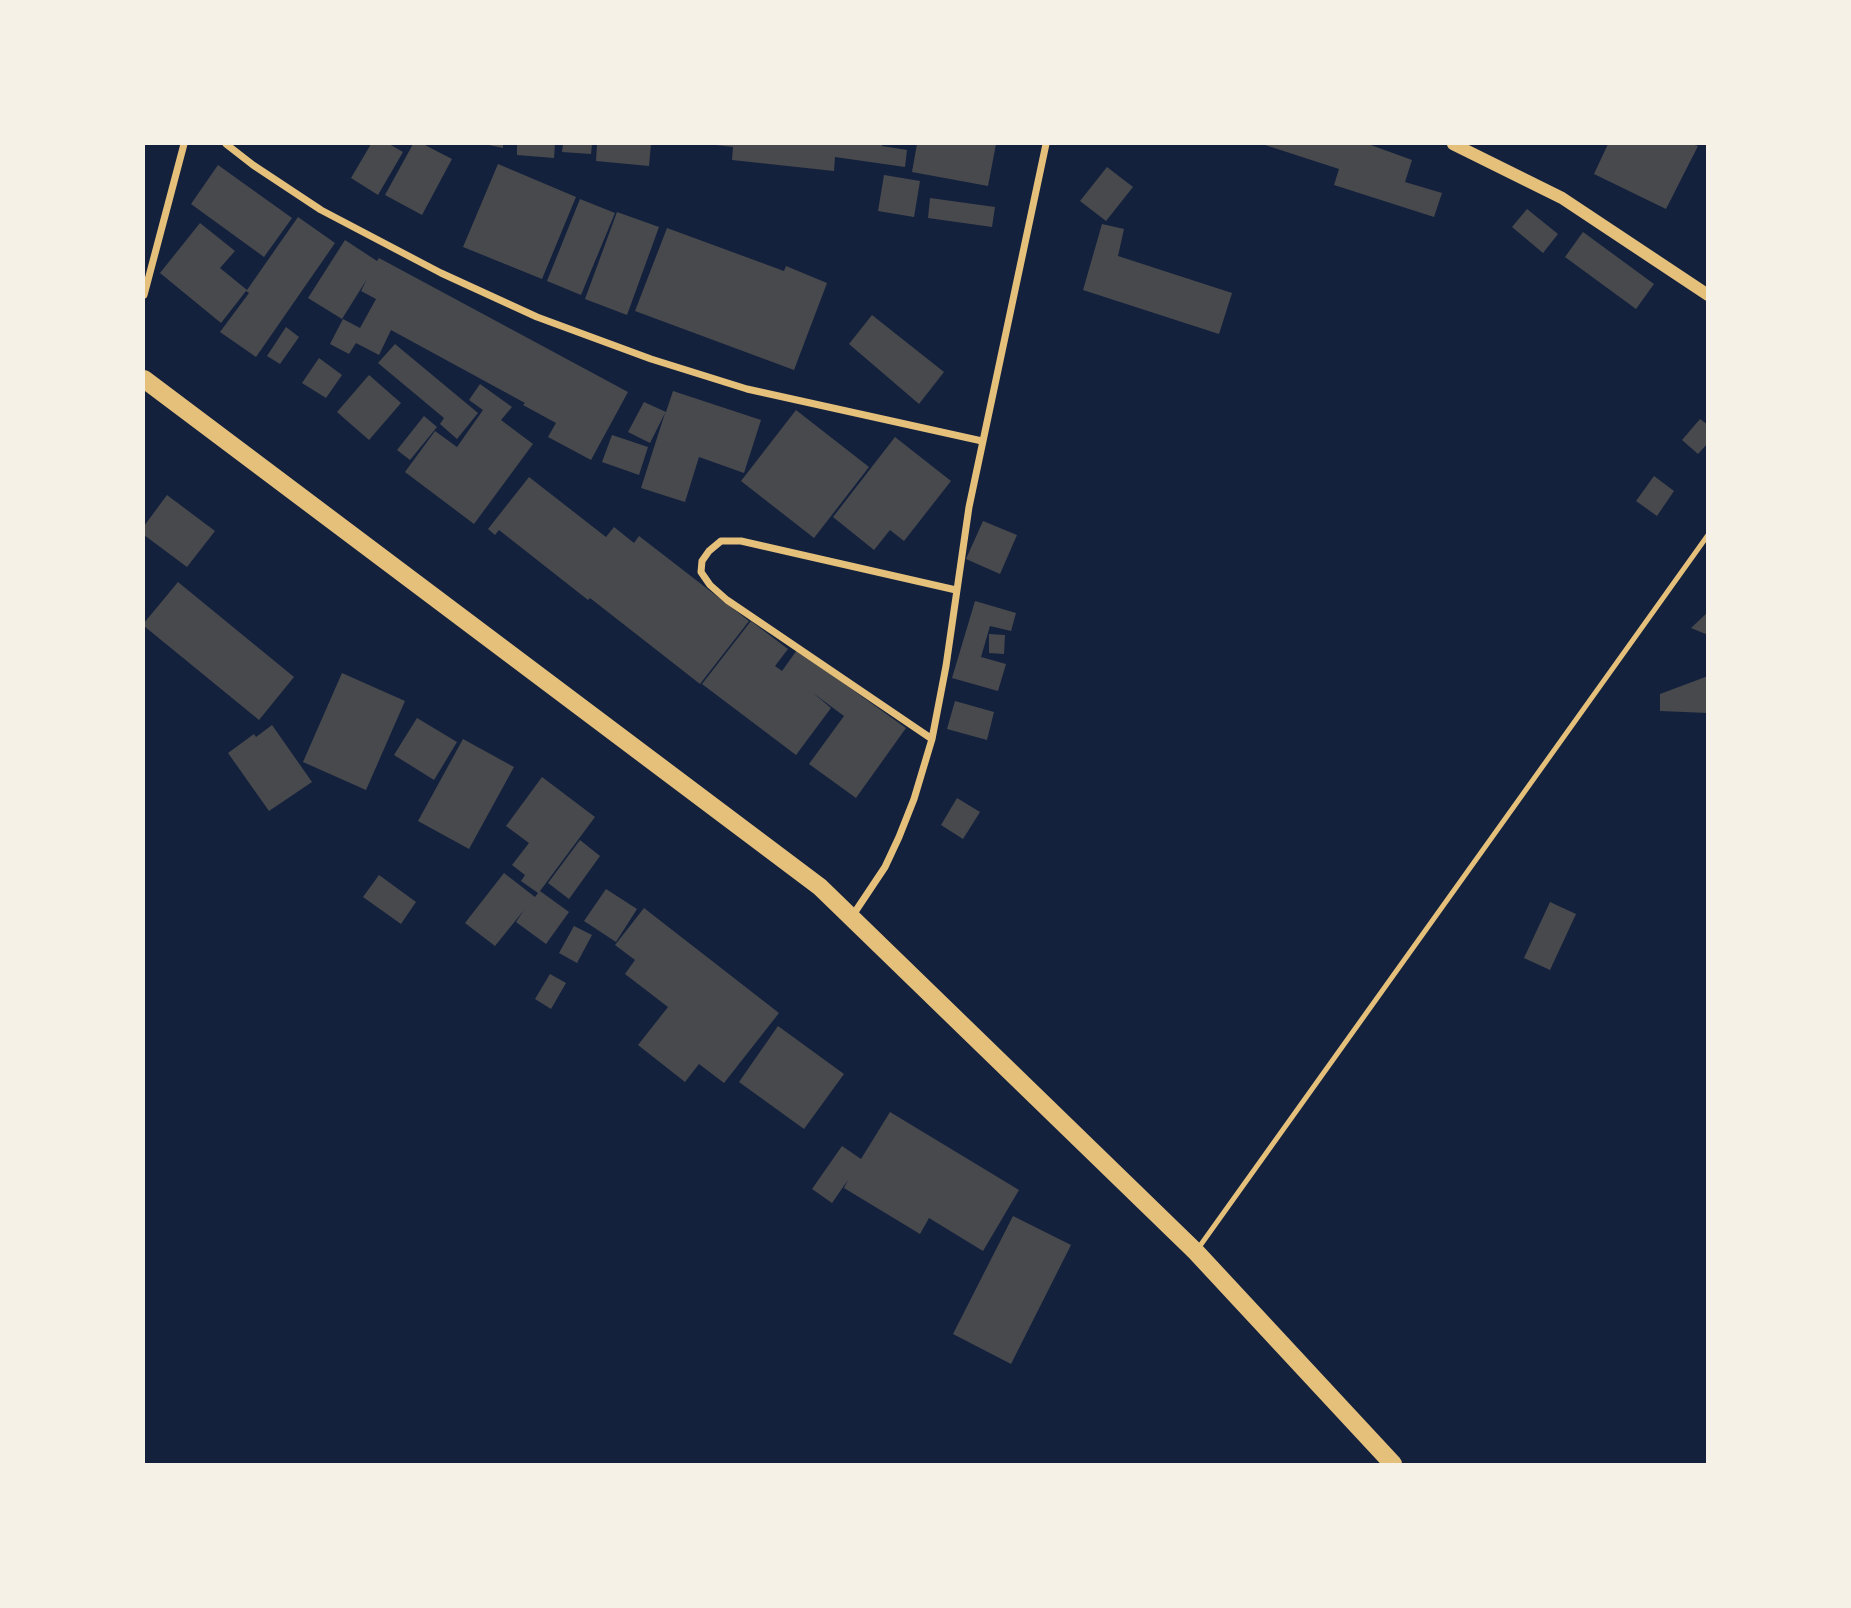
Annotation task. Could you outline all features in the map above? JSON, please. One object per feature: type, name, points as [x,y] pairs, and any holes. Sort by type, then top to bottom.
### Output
[{"type":"main road","points":[[144,379],[820,887],[1196,1252],[1393,1465]]},
{"type":"street","points":[[144,295],[184,144]]},
{"type":"street","points":[[226,144],[321,210],[441,272],[537,317],[651,359],[747,389],[982,441]]},
{"type":"street","points":[[851,918],[885,867],[899,837],[932,739],[982,441],[1046,144]]},
{"type":"street","points":[[1453,144],[1562,198],[1707,295]]},
{"type":"street","points":[[932,739],[727,600],[710,585],[701,572],[702,561],[721,541],[741,541],[956,590]]},
{"type":"lane","points":[[1196,1252],[1707,535]]},
{"type":"building","points":[[371,144],[389,144],[403,152],[378,195],[351,178]]},
{"type":"building","points":[[413,144],[423,144],[452,159],[422,215],[385,195]]},
{"type":"building","points":[[484,144],[503,144],[503,148]]},
{"type":"building","points":[[517,144],[555,144],[554,158],[517,155]]},
{"type":"building","points":[[563,144],[592,144],[591,154],[562,152]]},
{"type":"building","points":[[597,144],[651,144],[649,166],[596,161]]},
{"type":"building","points":[[716,144],[882,144],[907,150],[905,167],[835,157],[834,171],[732,160],[733,147]]},
{"type":"building","points":[[917,144],[996,144],[988,186],[912,172]]},
{"type":"building","points":[[1262,144],[1368,144],[1412,160],[1405,182],[1442,193],[1434,217],[1334,185],[1339,169]]},
{"type":"building","points":[[1608,144],[1698,146],[1666,209],[1594,174]]},
{"type":"building","points":[[498,164],[576,197],[542,279],[463,247]]},
{"type":"building","points":[[218,165],[292,218],[264,257],[191,204]]},
{"type":"building","points":[[1107,167],[1133,187],[1106,221],[1080,201]]},
{"type":"building","points":[[884,175],[920,181],[914,217],[878,211]]},
{"type":"building","points":[[930,198],[995,207],[992,227],[928,218]]},
{"type":"building","points":[[580,199],[615,213],[581,295],[547,281]]},
{"type":"building","points":[[1527,209],[1558,234],[1543,253],[1512,227]]},
{"type":"building","points":[[617,212],[659,227],[627,315],[585,299]]},
{"type":"building","points":[[298,217],[335,243],[256,357],[220,332],[249,293],[246,291],[221,323],[160,273],[200,223],[235,251],[220,268],[247,290]]},
{"type":"building","points":[[1102,224],[1124,229],[1118,256],[1232,293],[1219,334],[1083,290]]},
{"type":"building","points":[[667,228],[784,271],[786,266],[827,283],[794,370],[635,311]]},
{"type":"building","points":[[1583,232],[1654,284],[1636,309],[1565,257]]},
{"type":"building","points":[[345,240],[377,261],[379,258],[628,392],[591,460],[548,437],[556,423],[523,405],[525,403],[391,330],[379,355],[356,343],[349,354],[330,344],[343,319],[360,328],[376,299],[361,291],[367,279],[342,319],[308,298]]},
{"type":"building","points":[[872,315],[944,372],[919,404],[849,344]]},
{"type":"building","points":[[286,327],[299,337],[280,364],[267,356]]},
{"type":"building","points":[[395,344],[478,413],[457,439],[440,424],[444,418],[378,363]]},
{"type":"building","points":[[319,358],[342,375],[326,398],[302,383]]},
{"type":"building","points":[[369,375],[401,403],[369,440],[337,412]]},
{"type":"building","points":[[480,384],[512,407],[501,420],[533,444],[474,524],[405,472],[435,431],[457,447],[483,410],[469,400]]},
{"type":"building","points":[[673,391],[761,420],[744,473],[699,457],[685,502],[641,488],[665,413],[650,443],[628,432],[644,402],[666,412]]},
{"type":"building","points":[[796,410],[869,467],[814,538],[741,481]]},
{"type":"building","points":[[424,416],[437,427],[410,460],[397,450]]},
{"type":"building","points":[[1700,419],[1708,425],[1708,443],[1698,454],[1682,440]]},
{"type":"building","points":[[612,435],[648,447],[639,475],[602,462]]},
{"type":"building","points":[[895,437],[951,481],[904,541],[890,530],[874,550],[833,517]]},
{"type":"building","points":[[1654,476],[1674,491],[1657,516],[1636,501]]},
{"type":"building","points":[[529,477],[606,537],[614,527],[634,543],[639,536],[749,621],[700,684],[499,530],[495,535],[488,529]]},
{"type":"building","points":[[167,495],[215,531],[187,567],[144,535],[144,526]]},
{"type":"building","points":[[983,521],[1017,535],[1000,574],[966,559]]},
{"type":"building","points":[[178,582],[294,677],[259,720],[144,626]]},
{"type":"building","points":[[975,601],[1016,613],[1011,631],[990,626],[981,657],[1006,664],[998,691],[952,678]]},
{"type":"building","points":[[1708,612],[1708,635],[1691,628]]},
{"type":"building","points":[[751,621],[788,649],[775,666],[782,671],[797,650],[906,728],[856,798],[809,764],[844,716],[813,693],[831,708],[796,755],[702,684]]},
{"type":"building","points":[[989,634],[1005,635],[1004,654],[989,653]]},
{"type":"building","points":[[342,673],[405,701],[366,790],[303,762]]},
{"type":"building","points":[[1708,676],[1708,713],[1660,711],[1660,694]]},
{"type":"building","points":[[955,701],[994,712],[987,740],[947,729]]},
{"type":"building","points":[[417,718],[457,742],[434,780],[394,755]]},
{"type":"building","points":[[272,725],[312,782],[269,811],[228,753]]},
{"type":"building","points":[[463,739],[514,767],[469,849],[418,821]]},
{"type":"building","points":[[542,777],[595,817],[540,891],[569,912],[546,944],[516,922],[524,910],[495,946],[465,923],[504,873],[535,897],[538,893],[521,881],[525,875],[512,865],[529,843],[506,826]]},
{"type":"building","points":[[957,798],[980,812],[963,839],[941,825]]},
{"type":"building","points":[[580,840],[600,856],[569,899],[548,883]]},
{"type":"building","points":[[379,875],[416,902],[401,924],[363,897]]},
{"type":"building","points":[[606,889],[637,909],[616,942],[584,921]]},
{"type":"building","points":[[1550,902],[1576,914],[1550,970],[1524,958]]},
{"type":"building","points":[[644,908],[779,1013],[724,1083],[699,1064],[685,1082],[638,1045],[668,1007],[625,974],[635,960],[615,945]]},
{"type":"building","points":[[574,926],[592,935],[577,963],[559,953]]},
{"type":"building","points":[[550,974],[566,983],[551,1009],[535,999]]},
{"type":"building","points":[[778,1026],[844,1074],[804,1129],[739,1082]]},
{"type":"building","points":[[890,1112],[1019,1190],[983,1251],[929,1218],[920,1234],[844,1188],[848,1180],[832,1203],[812,1189],[842,1146],[861,1159]]},
{"type":"building","points":[[1013,1216],[1071,1245],[1011,1364],[953,1334]]}]
